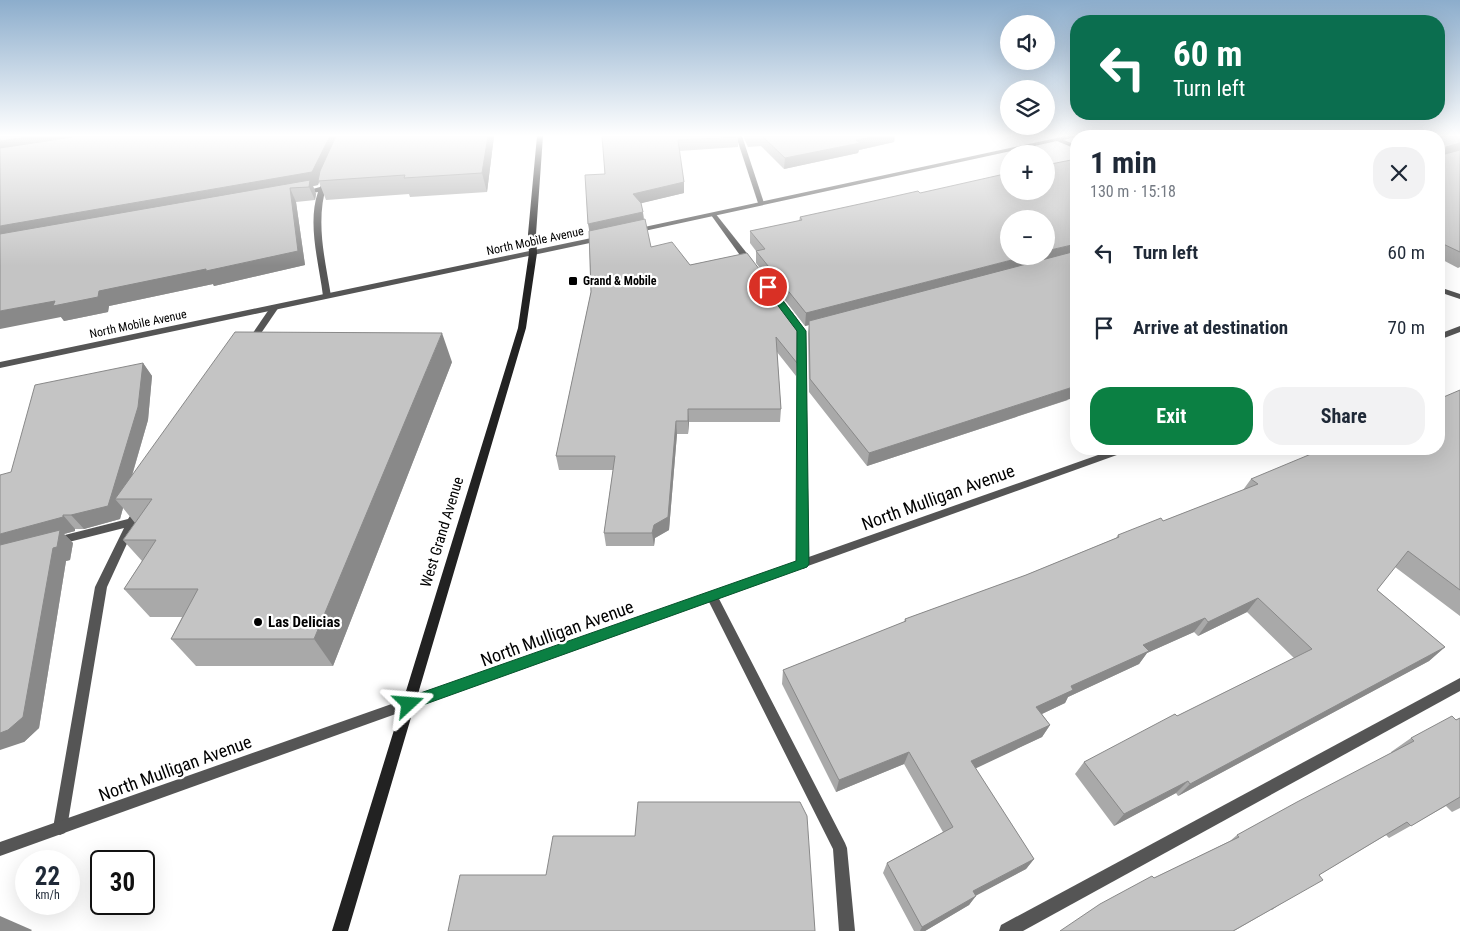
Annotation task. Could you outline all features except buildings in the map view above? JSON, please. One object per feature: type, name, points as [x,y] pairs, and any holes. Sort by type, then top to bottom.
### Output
[{"type":"main road","name":"West Grand Avenue","points":[[340,931],[522,328],[533,253],[532,234],[536,179]]},
{"type":"street","points":[[753,179],[761,203]]},
{"type":"street","points":[[627,232],[870,179]]},
{"type":"street","points":[[326,180],[322,189],[318,219],[327,296]]},
{"type":"street","points":[[292,194],[322,189]]},
{"type":"street","points":[[712,214],[754,268]]},
{"type":"street","name":"North Mobile Avenue","points":[[0,365],[608,236]]},
{"type":"street","points":[[1445,291],[1460,297]]},
{"type":"street","points":[[242,357],[274,307]]},
{"type":"street","points":[[784,308],[806,330],[803,564]]},
{"type":"street","points":[[1445,335],[1460,329]]},
{"type":"street","name":"North Mulligan Avenue","points":[[0,849],[1108,455]]},
{"type":"street","points":[[60,828],[101,587],[132,522],[148,498]]},
{"type":"street","points":[[47,544],[132,522]]},
{"type":"street","points":[[712,596],[840,848],[847,931]]},
{"type":"street","points":[[1007,931],[1460,684]]},
{"type":"place","name":"Grand & Mobile","points":[[573,281]]},
{"type":"place","name":"Las Delicias","points":[[258,622]]},
{"type":"route","points":[[409,704],[803,564],[802,331],[768,287]]}]
